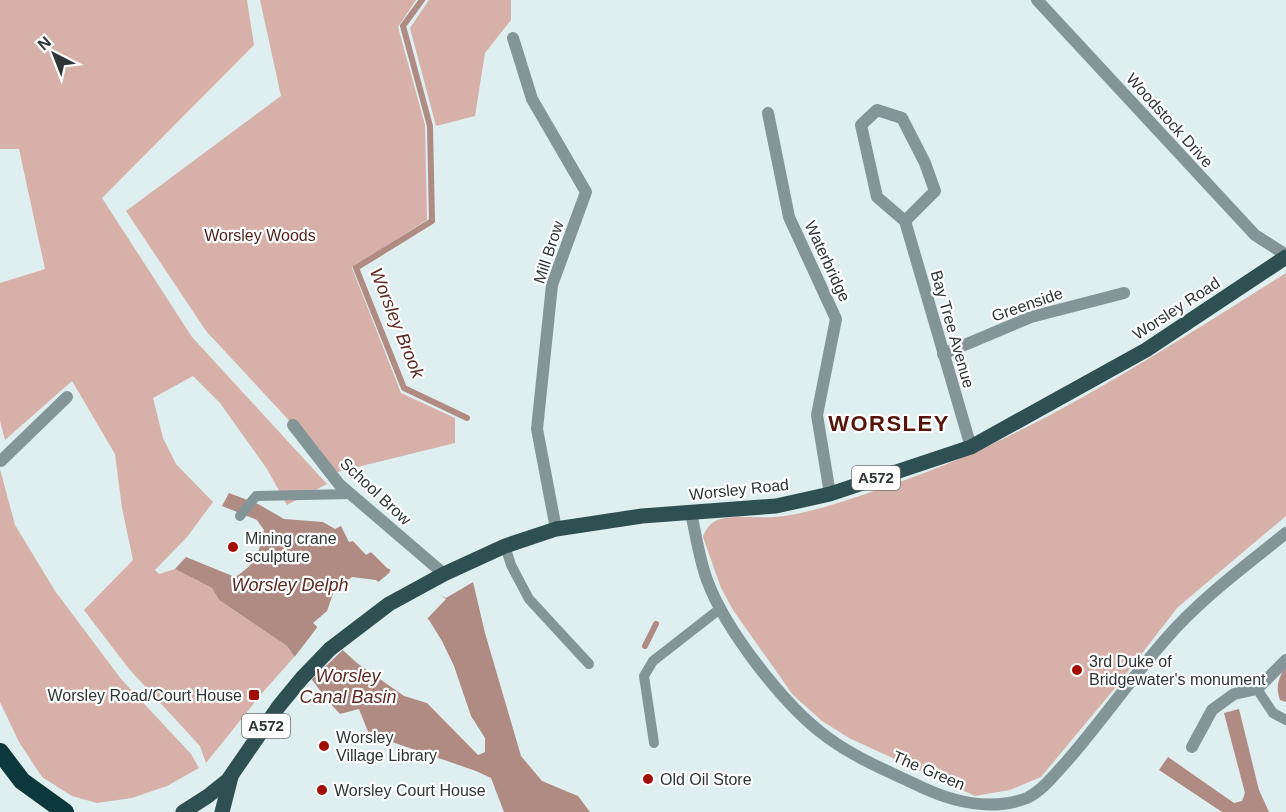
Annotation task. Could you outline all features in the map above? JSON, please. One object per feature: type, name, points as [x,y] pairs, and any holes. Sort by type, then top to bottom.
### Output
[{"type":"highway","points":[[0,752],[22,781],[65,812]]},
{"type":"main road","name":"Worsley Road","points":[[183,812],[208,796],[231,777],[279,706],[330,649],[389,604],[444,574],[505,546],[556,529],[642,516],[776,506],[830,494],[970,447],[1146,350],[1286,256]]},
{"type":"main road","name":"Worsley Road","points":[[222,812],[231,777]]},
{"type":"street","name":"Woodstock Drive","points":[[1036,0],[1232,212],[1255,235],[1286,256]]},
{"type":"street","name":"Mill Brow","points":[[513,38],[532,99],[586,192],[552,285],[537,429],[556,529]]},
{"type":"street","points":[[877,110],[902,118],[925,164],[935,191],[905,221],[877,197],[861,125],[877,110]]},
{"type":"street","name":"Waterbridge","points":[[768,112],[789,217],[836,319],[817,414],[830,494]]},
{"type":"street","name":"Bay Tree Avenue","points":[[905,221],[970,447]]},
{"type":"street","name":"Greenside","points":[[944,354],[1031,317],[1124,293]]},
{"type":"street","points":[[0,457],[1,461],[67,397]]},
{"type":"street","name":"School Brow","points":[[293,424],[339,484],[444,574]]},
{"type":"street","name":"The Green","points":[[691,513],[707,579],[721,608],[764,674],[804,718],[826,737],[849,752],[925,789],[973,806],[988,808],[1026,799],[1040,790],[1184,619],[1236,572],[1286,533]]},
{"type":"street","points":[[1192,747],[1212,710],[1234,694],[1257,689],[1286,660]]},
{"type":"lane","points":[[240,516],[256,496],[351,494]]},
{"type":"lane","points":[[505,546],[511,565],[529,599],[588,664]]},
{"type":"lane","points":[[654,743],[644,676],[652,661],[721,608]]},
{"type":"lane","points":[[1257,689],[1273,712],[1286,720]]},
{"type":"green space","points":[[0,0],[247,0],[254,45],[102,198],[192,337],[327,484],[287,505],[267,469],[220,403],[193,376],[153,398],[163,438],[176,464],[213,502],[187,537],[155,570],[159,574],[175,569],[212,588],[219,600],[287,646],[295,656],[206,763],[200,746],[129,669],[84,610],[133,560],[122,508],[115,454],[72,381],[5,440],[0,421],[0,283],[45,269],[19,149],[0,149]]},
{"type":"green space","name":"Worsley Woods","points":[[260,0],[416,0],[398,27],[425,125],[427,220],[352,268],[401,393],[455,418],[455,443],[337,472],[206,331],[126,211],[281,96]]},
{"type":"green space","points":[[429,0],[511,0],[511,20],[485,53],[475,116],[436,126],[410,28]]},
{"type":"green space","points":[[1286,273],[1286,516],[1178,607],[1041,777],[1010,790],[975,796],[849,738],[822,721],[793,695],[733,610],[721,588],[703,537],[712,523],[728,518],[775,517],[804,512],[851,499],[946,465],[1046,417],[1095,390]]},
{"type":"green space","points":[[0,469],[15,525],[55,591],[121,679],[191,754],[199,768],[167,786],[132,798],[97,803],[72,796],[42,777],[19,742],[0,702]]},
{"type":"water","name":"Worsley Canal Basin","points":[[229,493],[258,504],[284,519],[323,522],[335,529],[341,526],[349,542],[353,541],[366,555],[371,552],[387,568],[446,598],[473,582],[485,633],[521,756],[542,781],[578,796],[590,812],[504,812],[491,778],[369,734],[359,709],[340,714],[287,646],[219,600],[212,588],[175,569],[186,557],[235,577],[252,563],[258,552],[264,530],[257,520],[222,506]],"holes":[[[352,577],[376,580],[429,620],[454,666],[471,716],[485,738],[485,752],[478,755],[427,703],[404,696],[357,663],[313,623],[327,611],[334,591]]]},
{"type":"water","points":[[1286,665],[1286,702],[1280,700],[1278,686]]},
{"type":"water","points":[[1239,709],[1259,790],[1269,812],[1222,812],[1159,770],[1168,757],[1234,803],[1242,801],[1245,793],[1224,713]]},
{"type":"pier","points":[[392,567],[429,586],[446,599],[425,621],[376,584],[389,573]]},
{"type":"pier","points":[[319,625],[345,648],[309,682],[293,659]]},
{"type":"waterway","name":"Worsley Brook","points":[[422,0],[403,26],[430,126],[432,221],[356,268],[404,388],[467,418]]},
{"type":"waterway","name":"Worsley Brook","points":[[645,646],[656,624]]},
{"type":"place","name":"Mining crane sculpture","points":[[233,547]]},
{"type":"place","name":"3rd Duke of Bridgewater's monument","points":[[1077,670]]},
{"type":"place","name":"Worsley Road/Court House","points":[[254,695]]},
{"type":"place","name":"Worsley Village Library","points":[[324,746]]},
{"type":"place","name":"Old Oil Store","points":[[648,779]]},
{"type":"place","name":"Worsley Court House","points":[[322,790]]},
{"type":"district","name":"WORSLEY","points":[[889,423]]},
{"type":"water label","name":"Worsley Delph","points":[[290,585]]}]
